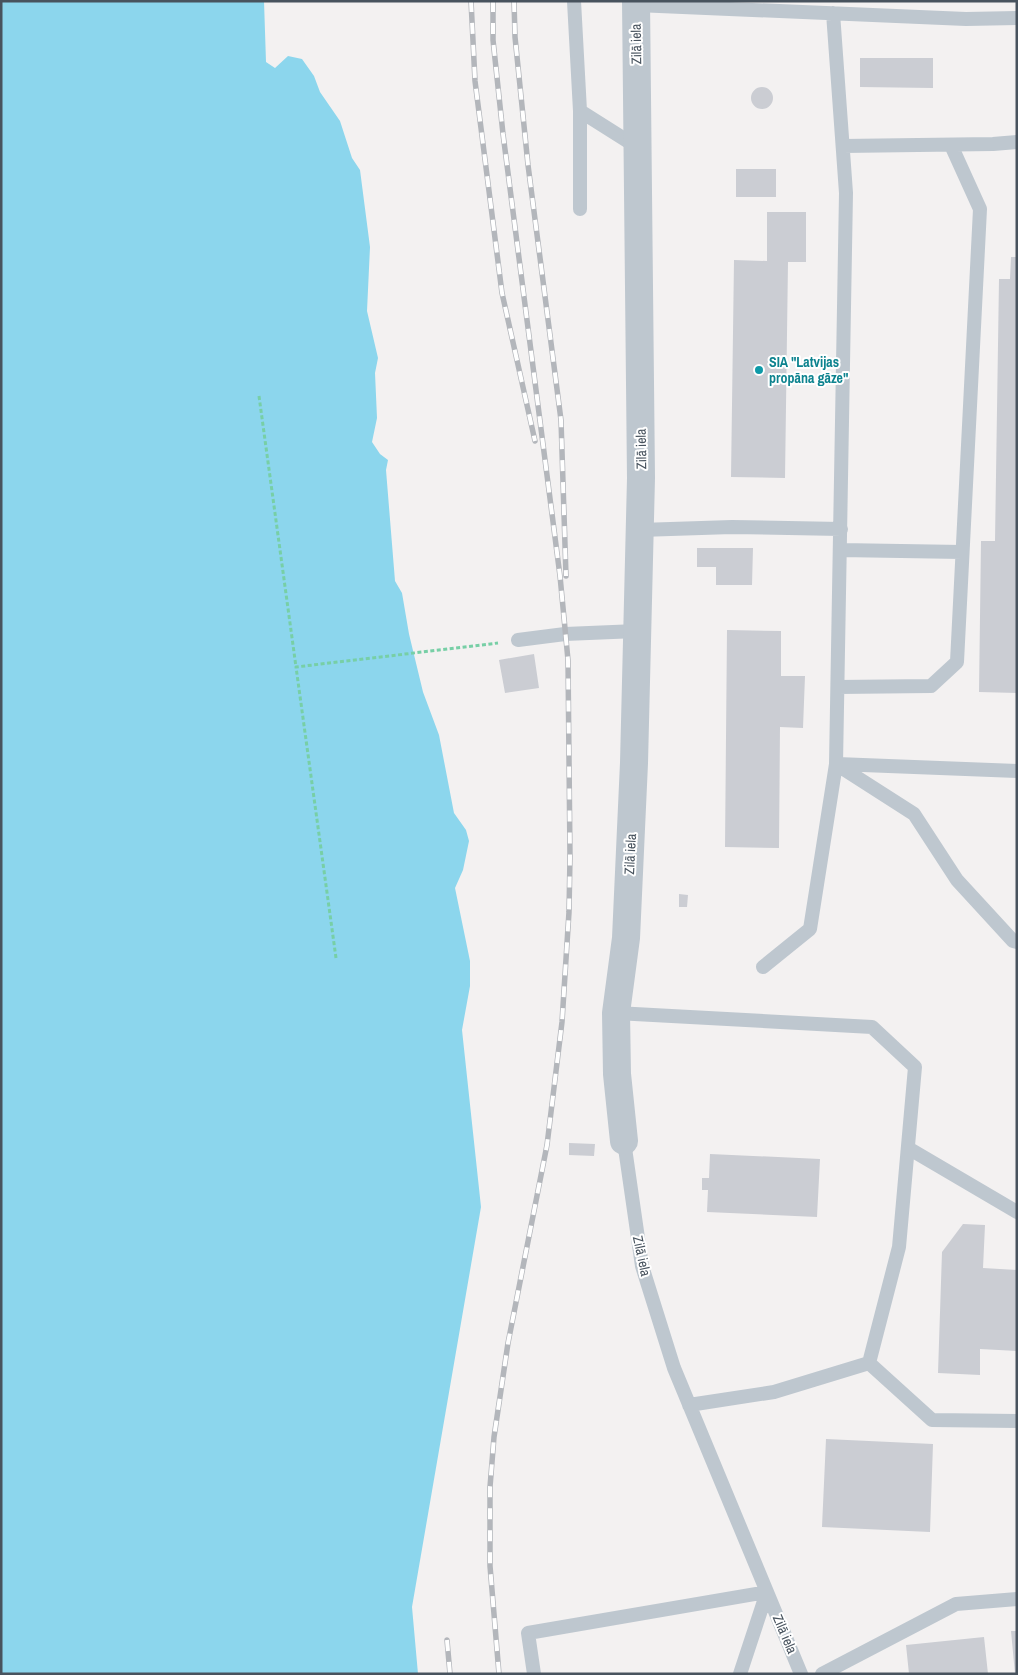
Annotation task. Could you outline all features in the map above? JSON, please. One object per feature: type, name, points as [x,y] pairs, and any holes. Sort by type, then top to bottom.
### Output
[{"type":"street","name":"Zilā iela","points":[[624,1141],[617,1074],[616,1013],[626,938],[634,763],[641,478],[636,3]]},
{"type":"lane","points":[[574,1],[580,111],[580,209]]},
{"type":"lane","points":[[636,3],[833,14],[966,19],[1017,18]]},
{"type":"lane","points":[[764,966],[810,929],[836,764],[846,193],[833,14]]},
{"type":"lane","points":[[580,111],[637,147]]},
{"type":"lane","points":[[843,146],[1017,142]]},
{"type":"lane","points":[[838,687],[931,686],[957,662],[980,210],[951,145]]},
{"type":"lane","points":[[640,530],[732,527],[841,529]]},
{"type":"lane","points":[[840,550],[962,552]]},
{"type":"lane","points":[[518,640],[565,634],[637,631]]},
{"type":"lane","points":[[836,764],[1017,771]]},
{"type":"lane","points":[[836,764],[914,814],[957,880],[1013,941],[1017,942]]},
{"type":"lane","points":[[616,1013],[872,1027],[915,1067],[899,1247],[869,1363]]},
{"type":"lane","name":"Zilā iela","points":[[624,1141],[642,1266],[674,1368],[801,1674]]},
{"type":"lane","points":[[908,1148],[1017,1212]]},
{"type":"lane","points":[[689,1404],[774,1392],[869,1363]]},
{"type":"lane","points":[[869,1363],[932,1420],[1017,1421]]},
{"type":"lane","points":[[534,1674],[528,1633],[766,1592],[740,1674]]},
{"type":"lane","points":[[822,1674],[956,1604],[1017,1599]]},
{"type":"path","points":[[259,396],[336,958]]},
{"type":"path","points":[[296,667],[518,640]]},
{"type":"water","points":[[1,1],[264,1],[266,62],[275,68],[288,56],[302,59],[314,76],[320,92],[340,121],[352,158],[360,170],[370,247],[367,311],[378,358],[375,373],[377,418],[372,442],[380,454],[388,460],[386,470],[395,581],[402,593],[409,634],[423,692],[439,735],[454,813],[466,830],[469,841],[463,870],[455,888],[470,961],[470,986],[462,1030],[481,1207],[412,1607],[418,1674],[1,1674]]},
{"type":"building","points":[[860,58],[933,58],[933,88],[860,87]]},
{"type":"building","points":[[762,87],[770,90],[773,98],[770,106],[762,109],[754,106],[751,98],[754,90]]},
{"type":"building","points":[[736,169],[776,169],[776,197],[736,197]]},
{"type":"building","name":"SIA \"Latvijas propāna gāze\"","points":[[767,212],[806,212],[806,262],[788,262],[785,478],[731,477],[734,260],[767,261]]},
{"type":"building","points":[[1011,257],[1017,257],[1017,693],[979,692],[981,541],[995,541],[999,279],[1010,279]]},
{"type":"building","points":[[697,548],[753,548],[752,585],[716,585],[716,567],[697,567]]},
{"type":"building","points":[[727,630],[781,631],[781,676],[805,676],[803,728],[780,727],[779,848],[725,847]]},
{"type":"building","points":[[534,654],[539,688],[505,693],[499,660]]},
{"type":"building","points":[[679,894],[688,895],[687,907],[679,907]]},
{"type":"building","points":[[569,1143],[595,1144],[594,1156],[569,1155]]},
{"type":"building","points":[[710,1154],[820,1159],[817,1217],[707,1212],[708,1190],[702,1190],[702,1178],[709,1178]]},
{"type":"building","points":[[963,1224],[985,1225],[983,1268],[1017,1270],[1017,1351],[980,1349],[980,1375],[938,1373],[942,1252]]},
{"type":"building","points":[[826,1439],[933,1444],[930,1532],[822,1527]]},
{"type":"building","points":[[1011,1631],[1017,1631],[1017,1674],[1015,1674]]},
{"type":"building","points":[[984,1637],[988,1674],[909,1674],[906,1645]]},
{"type":"railway","points":[[471,1],[475,81],[502,293],[535,441]]},
{"type":"railway","points":[[493,1],[493,40],[503,134],[560,576],[568,660],[570,857],[569,912],[562,1022],[547,1145],[508,1343],[494,1437],[490,1487],[490,1566],[499,1674]]},
{"type":"railway","points":[[514,1],[515,37],[528,165],[561,420],[566,576]]},
{"type":"railway","points":[[447,1640],[450,1674]]},
{"type":"place","name":"SIA \"Latvijas propāna gāze\"","points":[[759,370]]}]
